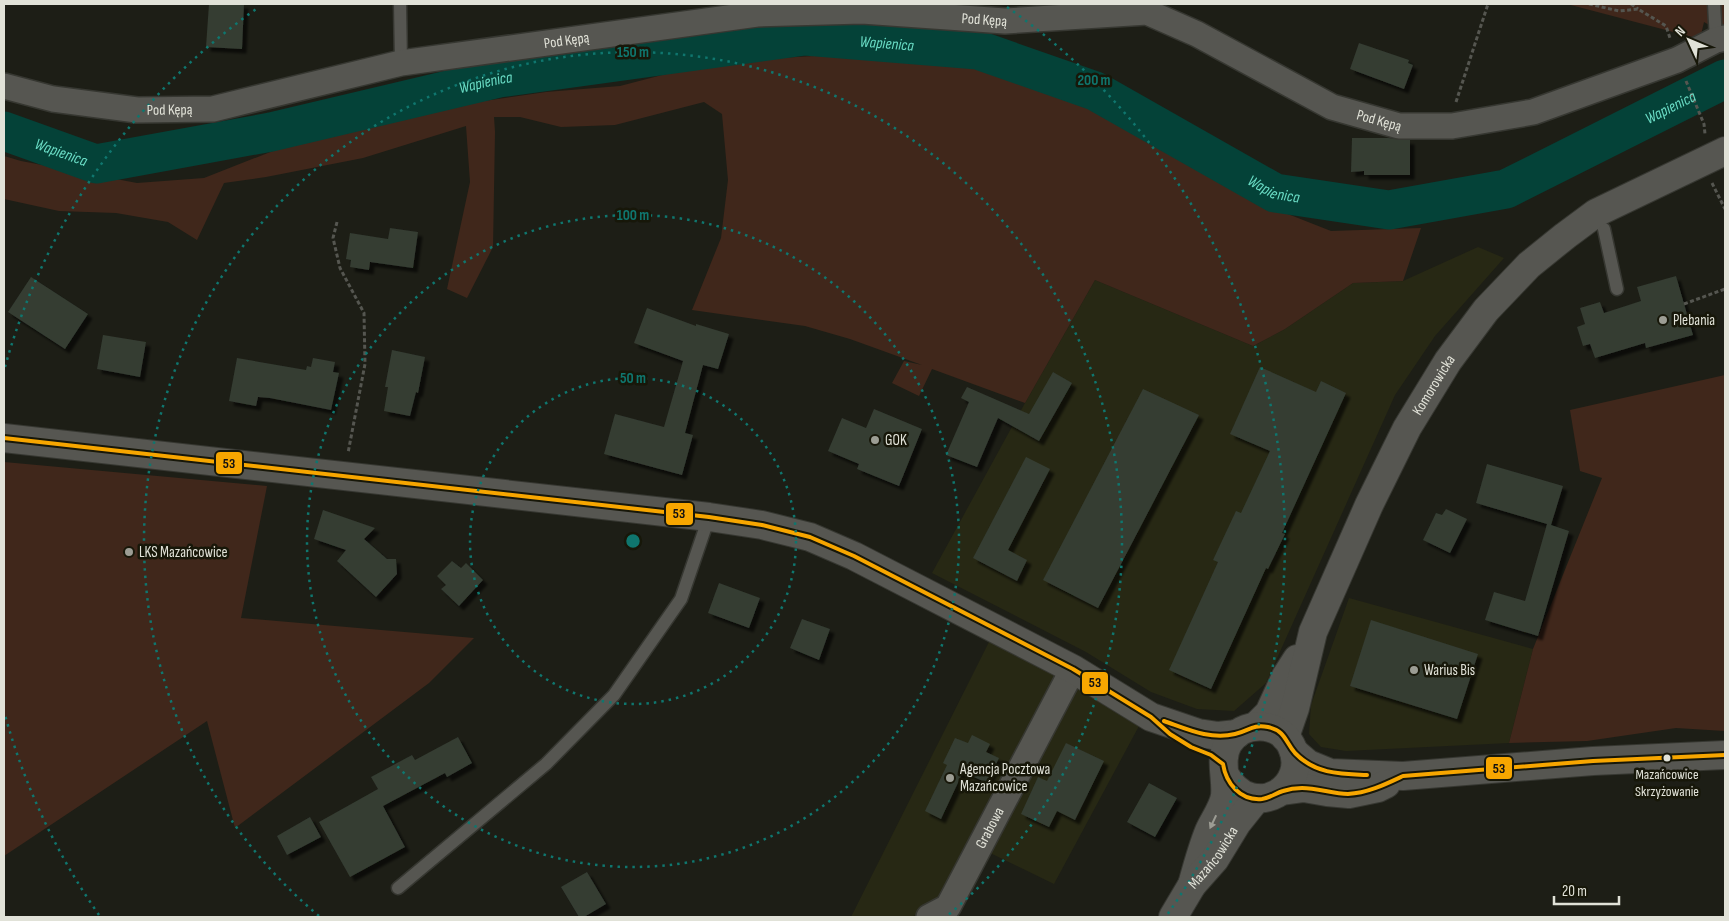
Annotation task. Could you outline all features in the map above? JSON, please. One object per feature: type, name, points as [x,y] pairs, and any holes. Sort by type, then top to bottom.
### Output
[{"type":"street","name":"Pod Kępą","points":[[4,86],[53,99],[137,110],[213,109],[401,63],[757,14],[862,11],[1005,21],[1146,8],[1332,107],[1399,126],[1448,126],[1532,112],[1677,60],[1720,39]]},
{"type":"street","name":"Komorowicka","points":[[1290,745],[1295,708],[1313,632],[1369,505],[1407,428],[1448,361],[1486,310],[1529,265],[1596,213],[1725,151]]},
{"type":"street","points":[[4,438],[709,517],[762,525],[810,537],[854,556],[1073,669],[1151,717],[1170,734],[1211,755],[1224,770],[1231,785],[1240,793],[1270,795],[1304,788],[1349,794],[1378,788],[1403,776]]},
{"type":"street","points":[[1192,885],[1209,832],[1224,798],[1224,752],[1229,742],[1269,713],[1286,676],[1313,632]]},
{"type":"street","name":"Grabowa","points":[[938,912],[1073,669]]},
{"type":"street","points":[[1151,717],[1198,733],[1218,736],[1266,727],[1277,730],[1308,764],[1330,773],[1403,776],[1593,761],[1725,755]]},
{"type":"street","points":[[1270,795],[1289,782],[1294,772],[1296,762],[1290,745]]},
{"type":"street","name":"Mazańcowicka","points":[[1173,917],[1192,885],[1215,859],[1237,823],[1270,795]]},
{"type":"lane","points":[[400,4],[401,63]]},
{"type":"lane","points":[[1714,4],[1720,39]]},
{"type":"lane","points":[[1604,229],[1617,290]]},
{"type":"lane","points":[[398,888],[546,764],[614,695],[681,600],[709,517]]},
{"type":"path","points":[[1448,126],[1488,4]]},
{"type":"path","points":[[1589,4],[1619,11],[1638,9]]},
{"type":"path","points":[[1631,4],[1666,26]]},
{"type":"path","points":[[1677,60],[1704,124]]},
{"type":"path","points":[[1714,186],[1725,209]]},
{"type":"path","points":[[337,222],[333,238],[340,268],[364,313],[365,364],[344,476]]},
{"type":"path","points":[[1684,304],[1725,290]]},
{"type":"shaded area","points":[[1567,4],[1725,4],[1725,28],[1718,30],[1704,22],[1700,39]]},
{"type":"shaded area","points":[[814,56],[940,58],[1053,89],[1151,135],[1255,201],[1331,231],[1421,228],[1403,281],[1353,283],[1285,329],[1253,346],[1095,280],[1025,403],[932,369],[919,396],[892,383],[904,361],[922,365],[850,339],[805,326],[692,310],[721,238],[728,180],[722,114],[704,102],[615,125],[561,127],[520,117],[494,117],[493,247],[467,298],[447,289],[470,182],[466,126],[363,158],[266,177],[224,183],[197,240],[168,222],[116,213],[59,211],[4,199],[4,156],[21,161],[137,183],[204,178],[283,147],[456,105],[546,92],[620,86],[712,62]]},
{"type":"shaded area","points":[[1478,247],[1504,258],[1435,336],[1395,395],[1266,683],[1234,711],[1197,709],[1151,692],[1086,652],[932,573],[1095,280],[1253,346],[1285,329],[1353,283],[1403,281]]},
{"type":"shaded area","points":[[1725,375],[1725,731],[1676,728],[1587,741],[1509,743],[1533,649],[1602,478],[1580,471],[1570,410]]},
{"type":"shaded area","points":[[4,462],[267,486],[241,618],[474,638],[429,683],[235,828],[207,721],[4,856]]},
{"type":"shaded area","points":[[1349,598],[1533,649],[1509,743],[1346,751],[1321,747],[1309,734],[1311,705]]},
{"type":"shaded area","points":[[990,640],[1059,676],[943,900],[912,917],[851,917]]},
{"type":"shaded area","points":[[1073,681],[1139,726],[1054,884],[986,851]]},
{"type":"building","points":[[209,4],[244,4],[242,49],[206,47]]},
{"type":"building","points":[[1359,43],[1409,60],[1408,63],[1413,65],[1404,89],[1350,69]]},
{"type":"building","points":[[1352,138],[1410,140],[1410,175],[1364,175],[1364,171],[1351,172]]},
{"type":"building","points":[[390,228],[418,232],[413,268],[370,262],[369,270],[350,267],[351,260],[346,259],[350,233],[388,239]]},
{"type":"building","points":[[1676,276],[1693,335],[1646,348],[1645,343],[1595,358],[1590,344],[1583,346],[1577,327],[1585,324],[1580,308],[1600,302],[1604,313],[1641,301],[1637,287]]},
{"type":"building","points":[[31,277],[88,314],[65,349],[8,312]]},
{"type":"building","points":[[647,308],[696,326],[696,324],[729,334],[718,369],[703,365],[685,433],[693,435],[682,475],[604,454],[615,414],[664,427],[683,361],[634,343]]},
{"type":"building","points":[[103,335],[146,342],[140,377],[97,369]]},
{"type":"building","points":[[392,350],[425,357],[418,393],[416,392],[410,416],[384,411],[388,387],[385,387]]},
{"type":"building","points":[[237,358],[306,370],[307,366],[311,367],[313,358],[335,362],[333,372],[339,373],[331,410],[270,398],[258,397],[256,406],[229,401]]},
{"type":"building","points":[[1260,367],[1316,392],[1321,381],[1346,393],[1282,533],[1285,534],[1268,569],[1266,568],[1211,689],[1169,670],[1218,562],[1213,560],[1236,511],[1241,513],[1270,451],[1230,434]]},
{"type":"building","points":[[1053,372],[1072,383],[1039,441],[998,418],[977,467],[946,455],[969,402],[961,398],[967,387],[1029,414]]},
{"type":"building","points":[[1143,389],[1199,415],[1098,608],[1043,580]]},
{"type":"building","name":"GOK","points":[[874,409],[922,429],[899,486],[857,469],[859,464],[828,451],[842,418],[866,428]]},
{"type":"building","points":[[1026,457],[1050,469],[1008,550],[1027,560],[1017,581],[973,558]]},
{"type":"building","points":[[1487,464],[1563,486],[1551,525],[1569,531],[1538,636],[1485,620],[1494,592],[1525,601],[1547,524],[1476,503]]},
{"type":"building","points":[[1446,509],[1467,519],[1450,553],[1423,540],[1436,513],[1442,515]]},
{"type":"building","points":[[323,510],[375,528],[364,539],[387,559],[396,559],[397,574],[376,597],[337,561],[346,550],[314,539]]},
{"type":"building","points":[[452,561],[461,568],[466,563],[483,580],[459,606],[441,589],[446,585],[437,576]]},
{"type":"building","points":[[719,583],[760,598],[749,628],[708,613]]},
{"type":"building","points":[[802,619],[830,629],[819,660],[790,648]]},
{"type":"building","name":"Warius Bis","points":[[1371,620],[1478,654],[1457,719],[1350,686]]},
{"type":"building","name":"Agencja Pocztowa Mazańcowice","points":[[972,735],[990,744],[986,752],[999,758],[987,783],[963,772],[941,819],[925,811],[947,765],[943,763],[955,738],[968,743]]},
{"type":"building","points":[[458,737],[472,763],[447,777],[445,773],[383,806],[405,847],[350,877],[319,822],[378,789],[371,777],[412,755],[415,760]]},
{"type":"building","points":[[1066,743],[1104,761],[1075,820],[1057,811],[1049,827],[1021,814],[1038,777],[1047,781]]},
{"type":"building","points":[[1149,783],[1177,798],[1155,837],[1127,822]]},
{"type":"building","points":[[310,817],[321,837],[287,855],[277,836]]},
{"type":"building","points":[[587,872],[606,904],[584,917],[579,917],[561,887]]},
{"type":"waterway","name":"Wapienica","points":[[4,131],[96,164],[271,132],[499,78],[805,36],[978,50],[1095,91],[1275,193],[1389,210],[1506,189],[1725,79]]},
{"type":"transit line","name":"53","points":[[4,438],[709,517],[762,525],[810,537],[854,556],[1073,669],[1151,717],[1170,734],[1191,747],[1211,755],[1223,764],[1227,778],[1235,789],[1241,794],[1254,799],[1262,799],[1285,790],[1300,788],[1342,794],[1363,792],[1403,776],[1593,761],[1725,755]]},
{"type":"transit line","name":"53","points":[[1164,721],[1199,733],[1217,736],[1240,733],[1258,726],[1268,727],[1282,734],[1295,753],[1319,769],[1328,772],[1367,775]]},
{"type":"place","name":"Plebania","points":[[1663,320]]},
{"type":"place","name":"GOK","points":[[875,440]]},
{"type":"place","name":"LKS Mazańcowice","points":[[129,552]]},
{"type":"place","name":"Warius Bis","points":[[1414,670]]},
{"type":"place","name":"Mazańcowice Skrzyżowanie","points":[[1667,758]]},
{"type":"place","name":"Agencja Pocztowa Mazańcowice","points":[[950,778]]}]
